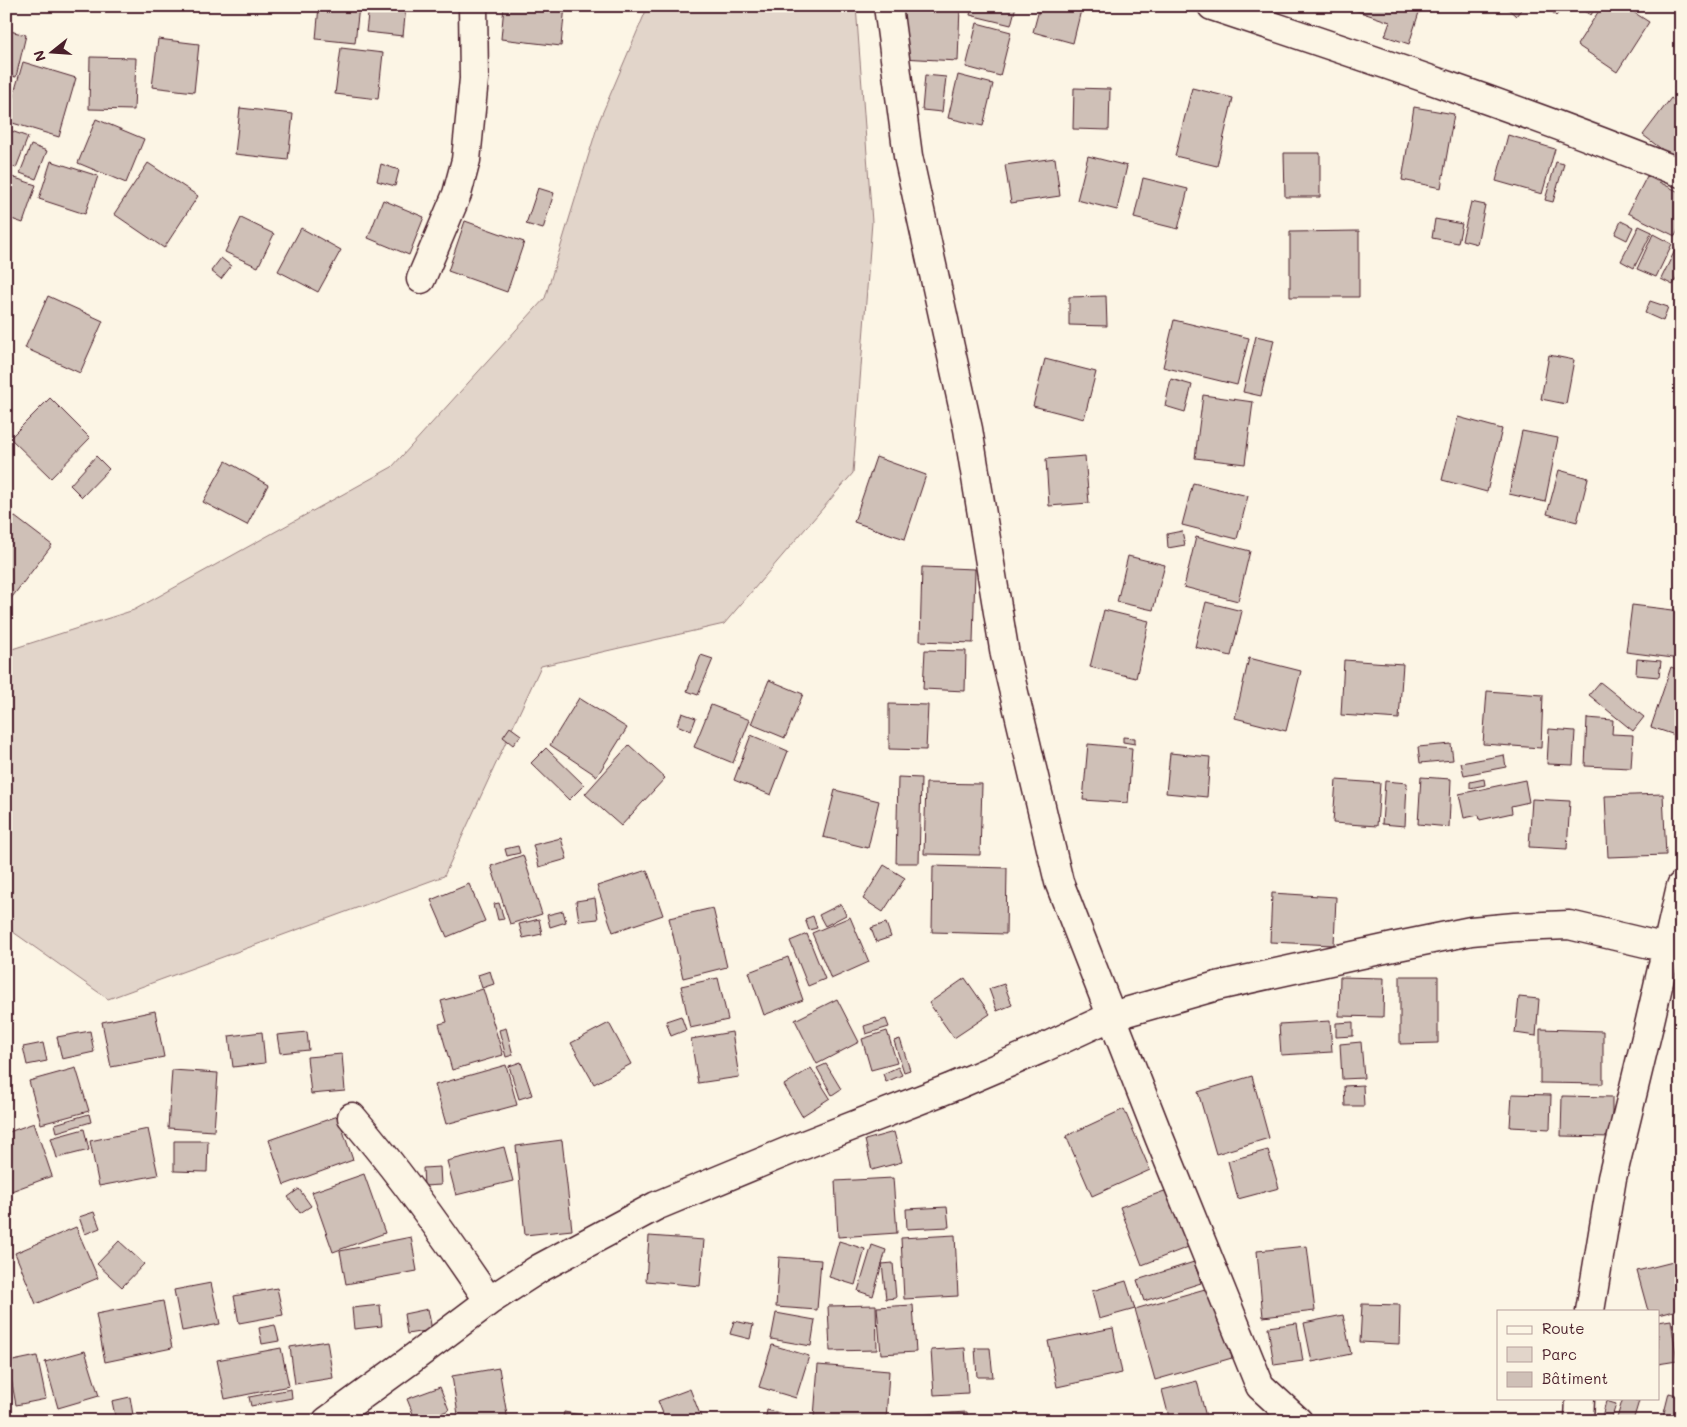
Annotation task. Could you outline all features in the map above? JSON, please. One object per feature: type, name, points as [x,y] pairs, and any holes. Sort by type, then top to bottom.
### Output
[{"type":"street","points":[[421,279],[457,194],[466,160],[474,79],[473,6]]},
{"type":"street","points":[[888,6],[908,156],[968,429],[1005,655],[1059,882],[1159,1137],[1260,1386],[1298,1421]]},
{"type":"street","points":[[1212,6],[1469,93],[1589,136],[1681,173]]},
{"type":"street","points":[[1590,1310],[1612,1178],[1681,886]]},
{"type":"street","points":[[327,1421],[489,1301],[540,1268],[656,1206],[791,1150],[950,1088],[1112,1016],[1217,986],[1471,931],[1569,925],[1667,948]]},
{"type":"street","points":[[352,1117],[399,1173],[489,1301]]},
{"type":"street","points":[[1579,1421],[1580,1400]]},
{"type":"green space","points":[[648,6],[856,6],[872,222],[853,473],[724,624],[541,666],[444,876],[108,999],[6,927],[6,651],[134,610],[392,467],[545,298],[599,121]]},
{"type":"building","points":[[319,6],[359,6],[355,43],[316,39]]},
{"type":"building","points":[[369,6],[406,6],[403,36],[366,32]]},
{"type":"building","points":[[504,6],[565,6],[561,46],[501,39]]},
{"type":"building","points":[[904,6],[960,6],[958,61],[901,58]]},
{"type":"building","points":[[972,6],[1016,6],[1011,25],[970,15]]},
{"type":"building","points":[[1040,6],[1082,6],[1073,43],[1033,32]]},
{"type":"building","points":[[1349,6],[1421,6],[1409,44],[1385,36],[1390,22],[1348,8]]},
{"type":"building","points":[[1505,6],[1524,6],[1516,16]]},
{"type":"building","points":[[1546,6],[1564,6],[1556,16]]},
{"type":"building","points":[[1579,6],[1596,6],[1591,15],[1578,8]]},
{"type":"building","points":[[1602,6],[1624,6],[1649,22],[1617,72],[1577,45]]},
{"type":"building","points":[[977,23],[1011,32],[1000,76],[966,67]]},
{"type":"building","points":[[6,30],[26,35],[16,77],[6,75]]},
{"type":"building","points":[[158,39],[199,44],[194,92],[152,87]]},
{"type":"building","points":[[341,48],[383,53],[378,99],[335,94]]},
{"type":"building","points":[[90,57],[136,58],[134,110],[89,109]]},
{"type":"building","points":[[23,62],[76,78],[59,137],[6,121]]},
{"type":"building","points":[[925,75],[946,77],[942,112],[922,110]]},
{"type":"building","points":[[958,75],[993,84],[983,126],[948,118]]},
{"type":"building","points":[[1681,79],[1681,93],[1674,88]]},
{"type":"building","points":[[6,86],[12,88],[6,108]]},
{"type":"building","points":[[1074,88],[1110,89],[1109,130],[1073,129]]},
{"type":"building","points":[[1192,88],[1233,98],[1217,166],[1175,156]]},
{"type":"building","points":[[1671,98],[1681,105],[1681,164],[1643,135]]},
{"type":"building","points":[[1414,107],[1454,114],[1441,188],[1402,180]]},
{"type":"building","points":[[240,108],[293,114],[288,160],[235,154]]},
{"type":"building","points":[[96,119],[144,139],[126,183],[78,163]]},
{"type":"building","points":[[6,129],[28,137],[16,168],[6,164]]},
{"type":"building","points":[[1508,135],[1555,149],[1542,194],[1496,181]]},
{"type":"building","points":[[31,145],[47,151],[36,179],[20,173]]},
{"type":"building","points":[[1284,153],[1320,153],[1320,197],[1285,197]]},
{"type":"building","points":[[1088,156],[1127,166],[1117,210],[1077,200]]},
{"type":"building","points":[[1055,158],[1060,196],[1011,203],[1005,165]]},
{"type":"building","points":[[51,161],[98,176],[85,214],[39,199]]},
{"type":"building","points":[[1556,162],[1564,164],[1553,202],[1545,200]]},
{"type":"building","points":[[148,163],[198,196],[164,248],[114,214]]},
{"type":"building","points":[[381,164],[399,170],[395,186],[377,181]]},
{"type":"building","points":[[6,175],[36,185],[23,223],[6,217]]},
{"type":"building","points":[[1647,176],[1681,193],[1681,225],[1675,236],[1628,213]]},
{"type":"building","points":[[1143,178],[1188,189],[1178,229],[1134,218]]},
{"type":"building","points":[[538,188],[554,193],[543,229],[526,224]]},
{"type":"building","points":[[383,200],[424,217],[409,255],[368,238]]},
{"type":"building","points":[[1471,202],[1485,205],[1477,244],[1462,240]]},
{"type":"building","points":[[241,218],[274,234],[258,267],[225,252]]},
{"type":"building","points":[[1435,219],[1462,224],[1458,243],[1432,238]]},
{"type":"building","points":[[465,221],[524,242],[507,292],[448,271]]},
{"type":"building","points":[[1621,221],[1633,227],[1627,240],[1615,234]]},
{"type":"building","points":[[1639,226],[1652,232],[1634,268],[1621,261]]},
{"type":"building","points":[[301,228],[341,250],[318,292],[278,271]]},
{"type":"building","points":[[1359,231],[1359,297],[1290,297],[1290,232]]},
{"type":"building","points":[[1653,234],[1672,244],[1656,277],[1637,269]]},
{"type":"building","points":[[1681,238],[1681,270],[1673,285],[1661,279]]},
{"type":"building","points":[[221,258],[231,266],[221,279],[211,271]]},
{"type":"building","points":[[48,296],[103,321],[80,373],[25,348]]},
{"type":"building","points":[[1106,296],[1107,326],[1069,325],[1069,297]]},
{"type":"building","points":[[1650,301],[1668,307],[1663,321],[1645,313]]},
{"type":"building","points":[[1174,320],[1249,338],[1237,385],[1163,367]]},
{"type":"building","points":[[1256,336],[1274,340],[1261,396],[1243,392]]},
{"type":"building","points":[[1549,355],[1574,360],[1566,404],[1541,399]]},
{"type":"building","points":[[1045,359],[1096,372],[1084,419],[1033,406]]},
{"type":"building","points":[[1171,379],[1192,385],[1185,412],[1165,406]]},
{"type":"building","points":[[1203,395],[1253,402],[1245,464],[1195,458]]},
{"type":"building","points":[[50,398],[90,438],[51,478],[10,438]]},
{"type":"building","points":[[1458,417],[1502,429],[1487,492],[1442,480]]},
{"type":"building","points":[[1522,431],[1558,438],[1545,502],[1509,494]]},
{"type":"building","points":[[96,456],[109,469],[82,497],[70,485]]},
{"type":"building","points":[[1085,456],[1089,503],[1049,506],[1046,459]]},
{"type":"building","points":[[876,457],[926,475],[905,539],[854,522]]},
{"type":"building","points":[[226,461],[268,485],[247,525],[203,502]]},
{"type":"building","points":[[1559,470],[1588,478],[1577,522],[1547,514]]},
{"type":"building","points":[[1193,483],[1248,496],[1237,539],[1182,525]]},
{"type":"building","points":[[6,510],[52,545],[6,605]]},
{"type":"building","points":[[1182,531],[1185,545],[1168,548],[1167,534]]},
{"type":"building","points":[[1196,537],[1250,551],[1238,601],[1184,587]]},
{"type":"building","points":[[1128,556],[1165,565],[1153,610],[1117,602]]},
{"type":"building","points":[[922,567],[975,569],[973,643],[920,641]]},
{"type":"building","points":[[1206,602],[1242,611],[1231,656],[1195,647]]},
{"type":"building","points":[[1632,605],[1681,611],[1681,659],[1626,652]]},
{"type":"building","points":[[1104,610],[1149,621],[1136,678],[1090,667]]},
{"type":"building","points":[[925,650],[966,651],[965,691],[923,689]]},
{"type":"building","points":[[701,655],[713,659],[698,695],[687,691]]},
{"type":"building","points":[[1249,658],[1301,671],[1286,731],[1235,718]]},
{"type":"building","points":[[1637,659],[1661,661],[1659,677],[1636,675]]},
{"type":"building","points":[[1344,660],[1403,664],[1399,719],[1341,715]]},
{"type":"building","points":[[1671,667],[1681,671],[1681,737],[1651,727]]},
{"type":"building","points":[[769,680],[803,694],[785,738],[751,724]]},
{"type":"building","points":[[1600,682],[1644,717],[1633,731],[1589,695]]},
{"type":"building","points":[[1487,691],[1543,695],[1541,748],[1483,744]]},
{"type":"building","points":[[579,698],[627,728],[597,776],[550,745]]},
{"type":"building","points":[[889,704],[928,705],[926,750],[889,749]]},
{"type":"building","points":[[711,705],[750,720],[733,763],[694,747]]},
{"type":"building","points":[[682,713],[696,718],[691,731],[677,725]]},
{"type":"building","points":[[1587,718],[1613,720],[1612,734],[1633,735],[1631,768],[1585,766]]},
{"type":"building","points":[[510,727],[521,735],[513,745],[503,737]]},
{"type":"building","points":[[1549,729],[1575,731],[1573,765],[1547,764]]},
{"type":"building","points":[[751,735],[788,751],[771,795],[734,780]]},
{"type":"building","points":[[1123,737],[1135,738],[1135,744],[1123,742]]},
{"type":"building","points":[[1088,744],[1132,748],[1128,803],[1083,800]]},
{"type":"building","points":[[1451,744],[1453,760],[1420,763],[1418,747]]},
{"type":"building","points":[[629,745],[665,778],[621,826],[585,794]]},
{"type":"building","points":[[546,748],[584,785],[569,800],[531,763]]},
{"type":"building","points":[[1170,753],[1210,757],[1207,797],[1166,793]]},
{"type":"building","points":[[1504,755],[1506,767],[1464,775],[1461,763]]},
{"type":"building","points":[[898,777],[921,778],[919,863],[896,863]]},
{"type":"building","points":[[1421,777],[1451,779],[1449,827],[1418,824]]},
{"type":"building","points":[[1484,779],[1485,785],[1470,788],[1470,782]]},
{"type":"building","points":[[1336,780],[1380,783],[1377,826],[1333,823]]},
{"type":"building","points":[[1525,780],[1529,802],[1511,806],[1512,813],[1480,820],[1479,815],[1464,818],[1459,794]]},
{"type":"building","points":[[1385,781],[1407,783],[1405,826],[1382,824]]},
{"type":"building","points":[[926,783],[982,784],[980,855],[924,854]]},
{"type":"building","points":[[835,790],[879,801],[868,848],[823,837]]},
{"type":"building","points":[[1663,794],[1666,855],[1608,857],[1605,796]]},
{"type":"building","points":[[1532,799],[1570,801],[1567,849],[1529,847]]},
{"type":"building","points":[[561,838],[567,859],[539,867],[533,845]]},
{"type":"building","points":[[518,846],[520,853],[507,856],[505,849]]},
{"type":"building","points":[[523,855],[542,914],[510,924],[491,866]]},
{"type":"building","points":[[884,865],[905,878],[883,912],[863,899]]},
{"type":"building","points":[[933,866],[1007,868],[1006,934],[932,932]]},
{"type":"building","points":[[647,870],[663,915],[613,932],[597,886]]},
{"type":"building","points":[[469,884],[485,921],[447,937],[431,900]]},
{"type":"building","points":[[1272,893],[1336,897],[1334,945],[1270,942]]},
{"type":"building","points":[[595,898],[598,919],[579,921],[576,901]]},
{"type":"building","points":[[499,903],[504,919],[498,920],[494,904]]},
{"type":"building","points":[[841,904],[846,915],[825,926],[819,915]]},
{"type":"building","points":[[713,908],[727,967],[683,978],[669,918]]},
{"type":"building","points":[[563,911],[566,922],[550,927],[547,915]]},
{"type":"building","points":[[813,916],[817,928],[809,930],[805,919]]},
{"type":"building","points":[[850,917],[869,962],[831,979],[812,933]]},
{"type":"building","points":[[539,919],[542,934],[523,938],[519,924]]},
{"type":"building","points":[[886,923],[891,937],[876,942],[871,928]]},
{"type":"building","points":[[807,934],[825,979],[808,986],[790,941]]},
{"type":"building","points":[[788,957],[803,1000],[764,1015],[749,972]]},
{"type":"building","points":[[490,971],[494,984],[482,988],[478,975]]},
{"type":"building","points":[[1400,976],[1438,976],[1438,1043],[1400,1044]]},
{"type":"building","points":[[1340,977],[1384,978],[1383,1017],[1339,1016]]},
{"type":"building","points":[[718,978],[728,1020],[690,1028],[681,986]]},
{"type":"building","points":[[965,978],[990,1014],[954,1038],[929,1003]]},
{"type":"building","points":[[1004,984],[1012,1005],[997,1011],[989,989]]},
{"type":"building","points":[[483,989],[503,1055],[452,1070],[439,1024],[447,1022],[441,1001]]},
{"type":"building","points":[[1519,997],[1539,999],[1536,1036],[1515,1033]]},
{"type":"building","points":[[837,999],[859,1042],[817,1064],[795,1020]]},
{"type":"building","points":[[155,1011],[164,1057],[111,1067],[102,1022]]},
{"type":"building","points":[[681,1016],[686,1030],[671,1036],[666,1021]]},
{"type":"building","points":[[886,1019],[889,1027],[866,1034],[864,1026]]},
{"type":"building","points":[[1330,1021],[1332,1052],[1281,1055],[1279,1024]]},
{"type":"building","points":[[1353,1022],[1353,1036],[1336,1037],[1336,1023]]},
{"type":"building","points":[[609,1023],[631,1064],[594,1084],[571,1043]]},
{"type":"building","points":[[506,1028],[513,1055],[506,1057],[499,1030]]},
{"type":"building","points":[[1540,1029],[1603,1031],[1603,1084],[1540,1083]]},
{"type":"building","points":[[90,1031],[94,1052],[62,1059],[57,1037]]},
{"type":"building","points":[[887,1031],[897,1063],[871,1070],[862,1039]]},
{"type":"building","points":[[262,1032],[265,1063],[233,1067],[229,1036]]},
{"type":"building","points":[[307,1032],[309,1050],[280,1053],[277,1035]]},
{"type":"building","points":[[732,1032],[739,1077],[698,1083],[691,1039]]},
{"type":"building","points":[[900,1039],[910,1070],[904,1072],[894,1041]]},
{"type":"building","points":[[1361,1042],[1364,1078],[1342,1079],[1340,1044]]},
{"type":"building","points":[[43,1043],[47,1061],[27,1065],[23,1047]]},
{"type":"building","points":[[342,1054],[345,1091],[311,1094],[307,1057]]},
{"type":"building","points":[[521,1062],[532,1095],[519,1099],[509,1066]]},
{"type":"building","points":[[826,1064],[841,1089],[832,1095],[817,1068]]},
{"type":"building","points":[[506,1065],[517,1105],[446,1124],[435,1085]]},
{"type":"building","points":[[898,1067],[902,1075],[886,1082],[883,1074]]},
{"type":"building","points":[[76,1068],[89,1111],[41,1124],[29,1081]]},
{"type":"building","points":[[811,1068],[830,1098],[802,1116],[784,1085]]},
{"type":"building","points":[[172,1070],[218,1073],[214,1131],[168,1128]]},
{"type":"building","points":[[1252,1076],[1269,1138],[1216,1154],[1198,1092]]},
{"type":"building","points":[[1363,1085],[1364,1106],[1345,1106],[1344,1086]]},
{"type":"building","points":[[1512,1094],[1551,1095],[1550,1129],[1510,1127]]},
{"type":"building","points":[[1562,1096],[1612,1097],[1612,1137],[1561,1136]]},
{"type":"building","points":[[1124,1109],[1150,1170],[1092,1196],[1066,1136]]},
{"type":"building","points":[[89,1114],[91,1122],[57,1132],[55,1124]]},
{"type":"building","points":[[338,1116],[353,1160],[284,1185],[269,1140]]},
{"type":"building","points":[[34,1123],[52,1176],[6,1193],[6,1133]]},
{"type":"building","points":[[84,1129],[89,1150],[57,1158],[51,1138]]},
{"type":"building","points":[[148,1129],[158,1175],[99,1186],[90,1141]]},
{"type":"building","points":[[894,1132],[902,1162],[872,1170],[865,1140]]},
{"type":"building","points":[[562,1140],[572,1230],[525,1235],[516,1146]]},
{"type":"building","points":[[174,1141],[208,1141],[207,1172],[174,1171]]},
{"type":"building","points":[[504,1147],[513,1181],[456,1195],[447,1161]]},
{"type":"building","points":[[1268,1150],[1279,1188],[1238,1199],[1228,1161]]},
{"type":"building","points":[[440,1167],[441,1185],[424,1186],[423,1168]]},
{"type":"building","points":[[364,1174],[385,1233],[333,1252],[312,1192]]},
{"type":"building","points":[[893,1178],[897,1233],[838,1237],[835,1181]]},
{"type":"building","points":[[299,1189],[311,1206],[300,1213],[288,1197]]},
{"type":"building","points":[[1170,1189],[1191,1246],[1142,1265],[1120,1207]]},
{"type":"building","points":[[947,1207],[949,1227],[907,1229],[906,1209]]},
{"type":"building","points":[[94,1212],[100,1228],[85,1234],[79,1217]]},
{"type":"building","points":[[76,1227],[98,1278],[36,1304],[15,1253]]},
{"type":"building","points":[[955,1235],[958,1296],[904,1299],[901,1238]]},
{"type":"building","points":[[649,1236],[704,1240],[700,1286],[646,1281]]},
{"type":"building","points":[[411,1237],[417,1271],[346,1284],[340,1251]]},
{"type":"building","points":[[119,1241],[144,1264],[122,1287],[97,1264]]},
{"type":"building","points":[[839,1241],[865,1249],[855,1285],[829,1277]]},
{"type":"building","points":[[872,1245],[886,1250],[873,1296],[858,1291]]},
{"type":"building","points":[[1307,1246],[1315,1311],[1263,1317],[1257,1251]]},
{"type":"building","points":[[779,1257],[821,1260],[817,1310],[776,1307]]},
{"type":"building","points":[[1681,1260],[1681,1309],[1660,1314],[1660,1310],[1648,1310],[1637,1271]]},
{"type":"building","points":[[1194,1262],[1201,1283],[1144,1301],[1137,1280]]},
{"type":"building","points":[[893,1263],[896,1298],[886,1299],[882,1264]]},
{"type":"building","points":[[1126,1281],[1135,1309],[1099,1319],[1092,1291]]},
{"type":"building","points":[[211,1283],[220,1324],[182,1331],[174,1290]]},
{"type":"building","points":[[1212,1287],[1232,1358],[1155,1380],[1135,1309]]},
{"type":"building","points":[[277,1288],[283,1315],[239,1323],[234,1296]]},
{"type":"building","points":[[163,1301],[172,1348],[105,1362],[96,1314]]},
{"type":"building","points":[[1362,1304],[1400,1305],[1399,1344],[1360,1342]]},
{"type":"building","points":[[380,1305],[382,1326],[354,1329],[352,1308]]},
{"type":"building","points":[[876,1305],[877,1350],[830,1351],[828,1306]]},
{"type":"building","points":[[913,1305],[916,1352],[881,1354],[877,1307]]},
{"type":"building","points":[[428,1309],[432,1330],[407,1334],[404,1314]]},
{"type":"building","points":[[776,1313],[815,1320],[811,1346],[771,1339]]},
{"type":"building","points":[[1343,1315],[1351,1354],[1312,1362],[1304,1323]]},
{"type":"building","points":[[1671,1320],[1677,1361],[1660,1364],[1660,1322]]},
{"type":"building","points":[[734,1321],[753,1325],[750,1339],[730,1334]]},
{"type":"building","points":[[1297,1323],[1303,1361],[1274,1365],[1268,1327]]},
{"type":"building","points":[[275,1325],[279,1341],[262,1344],[259,1328]]},
{"type":"building","points":[[1113,1328],[1122,1373],[1057,1387],[1048,1341]]},
{"type":"building","points":[[327,1341],[333,1378],[295,1384],[290,1347]]},
{"type":"building","points":[[772,1345],[809,1356],[796,1398],[759,1387]]},
{"type":"building","points":[[281,1348],[289,1386],[225,1399],[217,1360]]},
{"type":"building","points":[[965,1348],[968,1393],[934,1395],[931,1350]]},
{"type":"building","points":[[975,1348],[990,1348],[993,1377],[977,1377]]},
{"type":"building","points":[[85,1351],[99,1396],[58,1408],[45,1362]]},
{"type":"building","points":[[37,1356],[46,1399],[16,1405],[8,1362]]},
{"type":"building","points":[[818,1365],[889,1371],[886,1421],[814,1417]]},
{"type":"building","points":[[499,1368],[508,1421],[459,1421],[452,1376]]},
{"type":"building","points":[[1197,1381],[1207,1421],[1170,1421],[1162,1390]]},
{"type":"building","points":[[440,1387],[449,1410],[421,1421],[416,1421],[407,1399]]},
{"type":"building","points":[[291,1389],[292,1398],[251,1406],[249,1397]]},
{"type":"building","points":[[690,1389],[701,1417],[693,1421],[666,1421],[658,1401]]},
{"type":"building","points":[[1669,1393],[1681,1396],[1681,1421],[1662,1421]]},
{"type":"building","points":[[130,1397],[134,1421],[116,1421],[112,1401]]},
{"type":"building","points":[[1622,1400],[1639,1401],[1633,1421],[1616,1421]]},
{"type":"building","points":[[1606,1401],[1616,1404],[1611,1421],[1601,1421]]},
{"type":"building","points":[[767,1410],[805,1419],[805,1421],[765,1421]]},
{"type":"building","points":[[564,1412],[598,1418],[597,1421],[562,1421]]},
{"type":"building","points":[[967,1412],[968,1421],[916,1421],[916,1415]]},
{"type":"building","points":[[147,1414],[148,1421],[138,1421],[137,1416]]},
{"type":"building","points":[[74,1415],[75,1421],[43,1421]]}]
